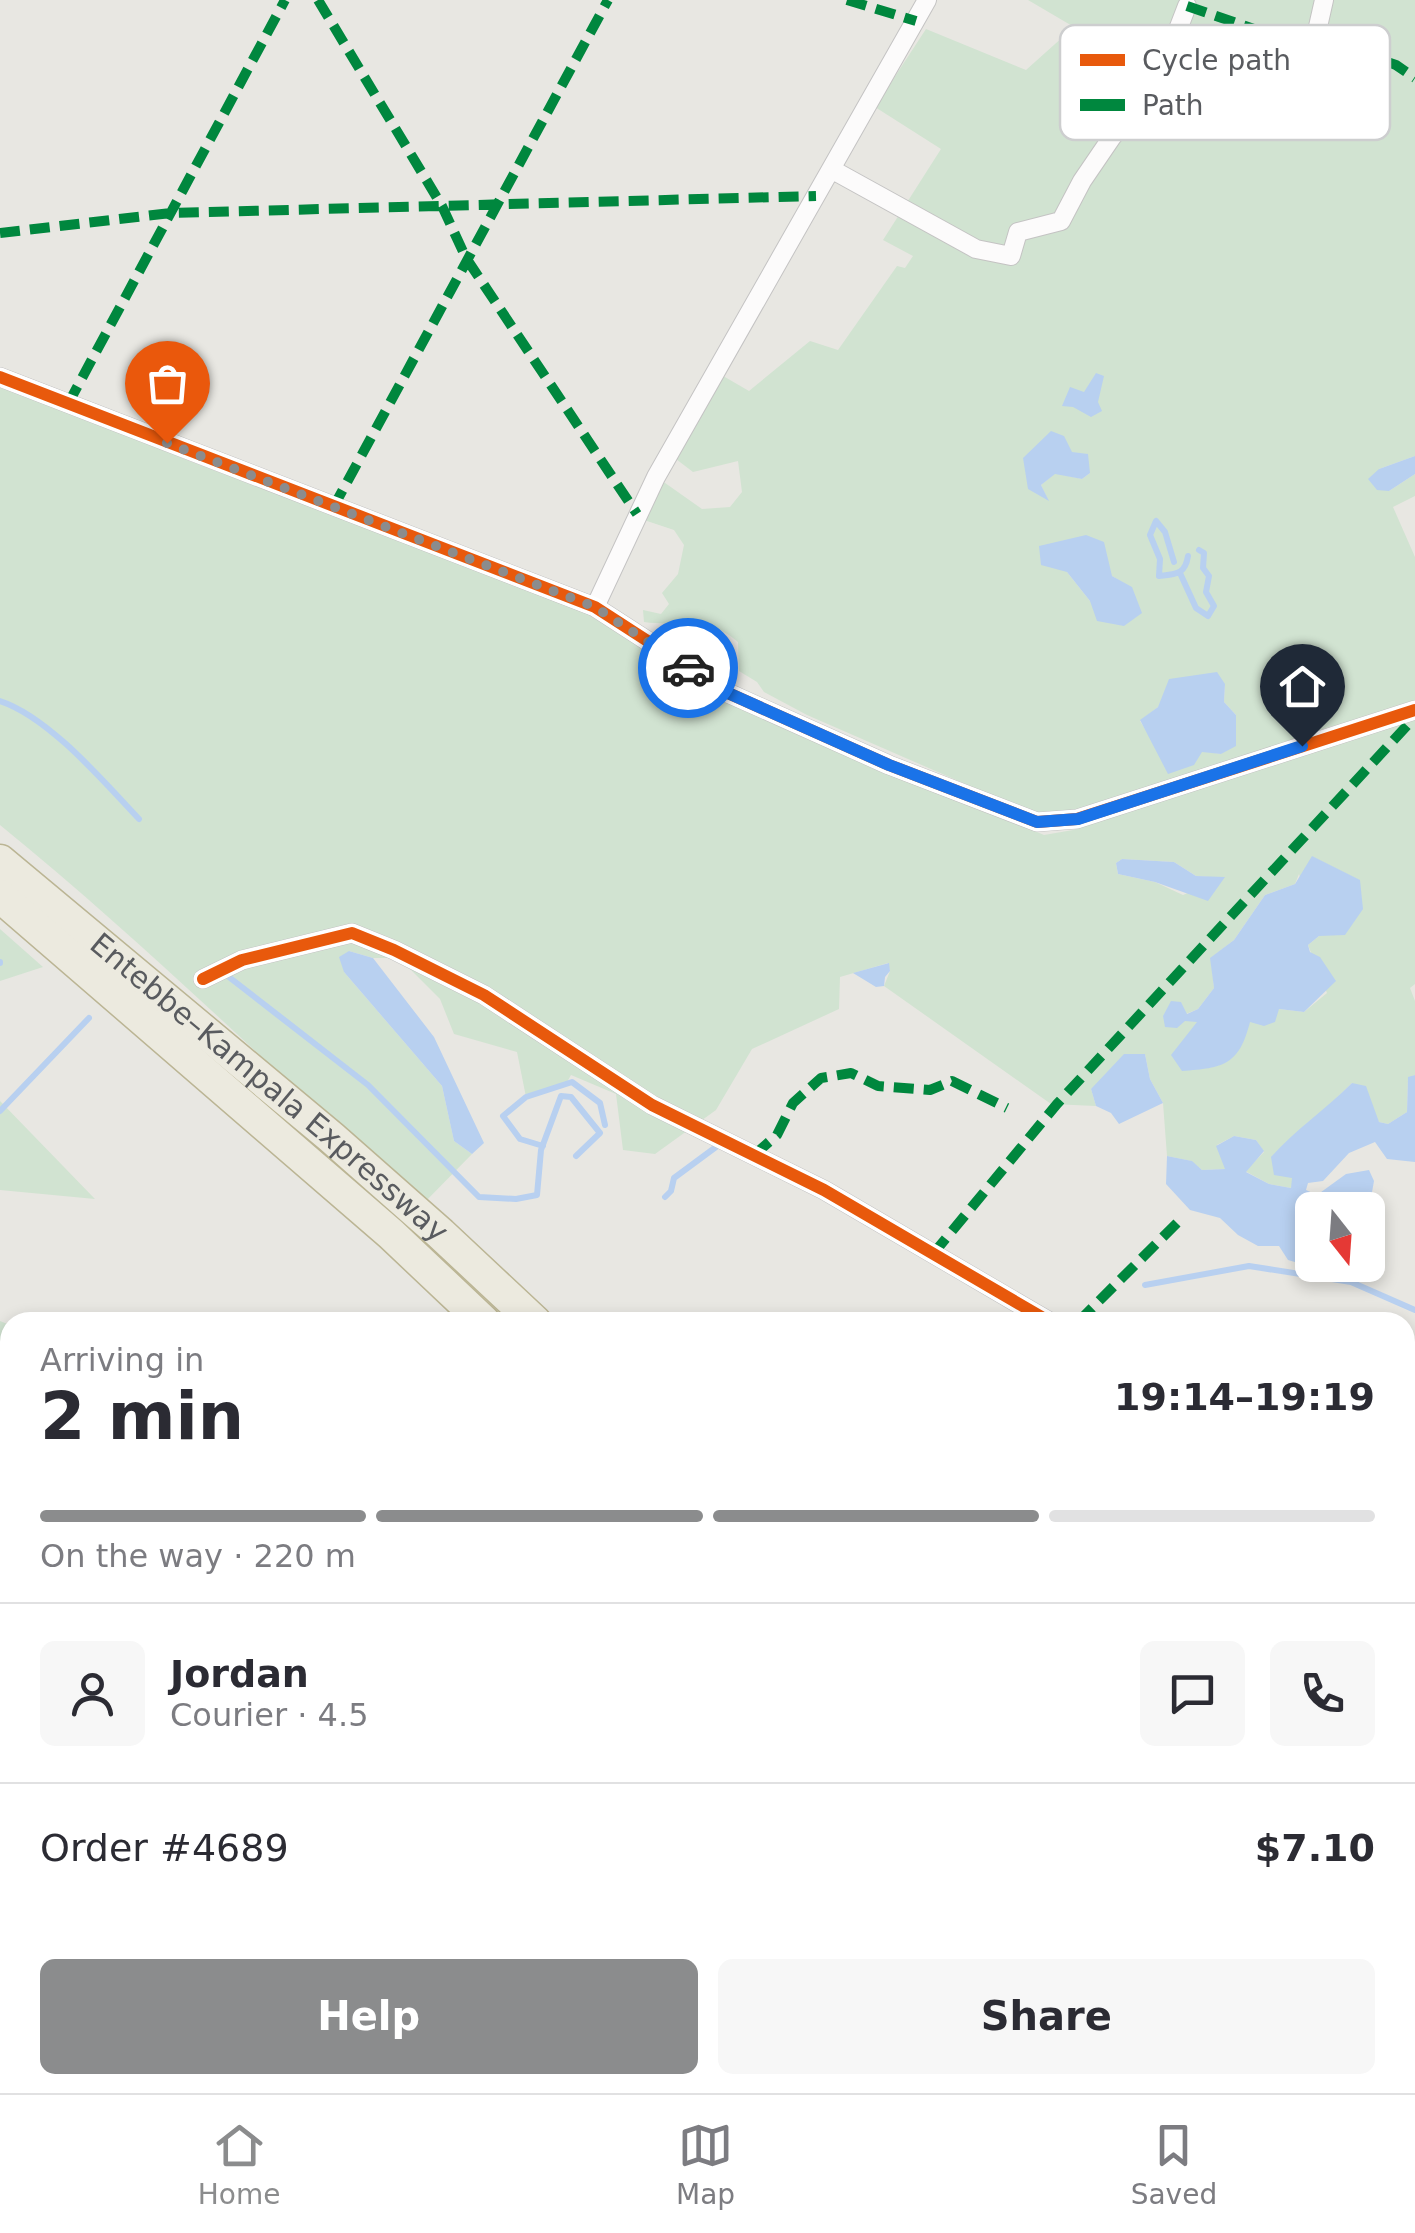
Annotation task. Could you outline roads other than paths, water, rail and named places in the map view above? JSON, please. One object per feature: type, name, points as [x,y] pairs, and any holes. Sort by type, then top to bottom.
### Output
[{"type":"highway","name":"Entebbe–Kampala Expressway","points":[[0,861],[331,1138],[524,1312]]},
{"type":"highway","name":"Entebbe–Kampala Expressway","points":[[0,896],[391,1234],[473,1312]]},
{"type":"street","points":[[595,607],[656,477],[927,0]]},
{"type":"street","points":[[1318,25],[1324,0]]},
{"type":"street","points":[[1180,25],[1187,6]]},
{"type":"street","points":[[831,169],[976,248],[1011,256],[1018,232],[1061,221],[1110,140]]},
{"type":"street","points":[[0,377],[595,607],[728,693],[889,765],[1037,822],[1078,819],[1415,710]]},
{"type":"street","points":[[202,979],[242,960],[352,933],[484,995],[652,1106],[824,1190],[1033,1312]]},
{"type":"water","points":[[1096,373],[1104,376],[1098,402],[1102,411],[1091,417],[1062,406],[1070,387],[1084,392]]},
{"type":"water","points":[[1051,431],[1064,436],[1072,452],[1088,454],[1090,473],[1082,479],[1055,474],[1041,485],[1049,501],[1028,489],[1023,458]]},
{"type":"water","points":[[1415,456],[1415,474],[1389,491],[1377,490],[1368,479],[1379,469]]},
{"type":"water","points":[[1086,535],[1104,542],[1112,576],[1132,587],[1142,613],[1124,626],[1097,621],[1090,601],[1067,572],[1041,565],[1039,546]]},
{"type":"water","points":[[1217,672],[1225,684],[1224,702],[1236,715],[1236,746],[1221,754],[1202,752],[1194,765],[1168,774],[1140,720],[1158,707],[1169,679]]},
{"type":"water","points":[[1312,856],[1360,880],[1363,909],[1345,935],[1319,936],[1308,945],[1336,981],[1304,1012],[1279,1009],[1275,1022],[1264,1026],[1250,1022],[1241,1047],[1228,1062],[1182,1071],[1171,1055],[1197,1022],[1165,1027],[1163,1016],[1171,1001],[1181,1002],[1187,1014],[1198,1009],[1214,988],[1210,958],[1234,940],[1265,895],[1295,884]]},
{"type":"water","points":[[1122,859],[1174,862],[1196,876],[1225,877],[1208,901],[1118,874],[1116,863]]},
{"type":"water","points":[[349,951],[373,958],[434,1037],[484,1143],[472,1154],[454,1141],[442,1086],[344,972],[339,957]]},
{"type":"water","points":[[889,963],[884,986],[876,987],[853,973]]},
{"type":"water","points":[[1124,1054],[1145,1054],[1150,1079],[1163,1103],[1119,1124],[1111,1113],[1096,1106],[1091,1089]]},
{"type":"water","points":[[1415,1075],[1415,1162],[1387,1159],[1375,1142],[1349,1153],[1323,1181],[1308,1183],[1306,1190],[1310,1192],[1295,1192],[1295,1262],[1288,1260],[1279,1246],[1258,1246],[1238,1235],[1220,1218],[1190,1210],[1166,1184],[1167,1156],[1192,1161],[1202,1170],[1225,1169],[1216,1146],[1234,1136],[1256,1140],[1264,1151],[1246,1172],[1269,1184],[1291,1188],[1292,1178],[1274,1175],[1271,1157],[1290,1138],[1352,1083],[1366,1086],[1379,1122],[1388,1124],[1407,1112],[1408,1077]]},
{"type":"water","points":[[1369,1170],[1374,1181],[1372,1192],[1321,1192],[1346,1174]]},
{"type":"waterway","points":[[1174,562],[1165,532],[1156,521],[1150,535],[1160,559],[1159,576],[1182,570],[1188,556]]},
{"type":"waterway","points":[[1180,573],[1196,608],[1208,616],[1214,606],[1206,592],[1209,576],[1203,568],[1204,553],[1199,550]]},
{"type":"waterway","points":[[0,701],[19,709],[56,736],[139,819]]},
{"type":"waterway","points":[[225,974],[368,1085],[479,1197],[516,1199],[537,1195],[541,1150],[561,1096],[571,1097],[600,1133],[576,1156]]},
{"type":"waterway","points":[[0,1111],[89,1018]]},
{"type":"waterway","points":[[543,1146],[520,1139],[503,1116],[526,1097],[572,1082],[600,1103],[605,1125]]},
{"type":"waterway","points":[[665,1197],[674,1178],[720,1144]]},
{"type":"waterway","points":[[1145,1285],[1249,1266],[1351,1282],[1415,1310]]}]
